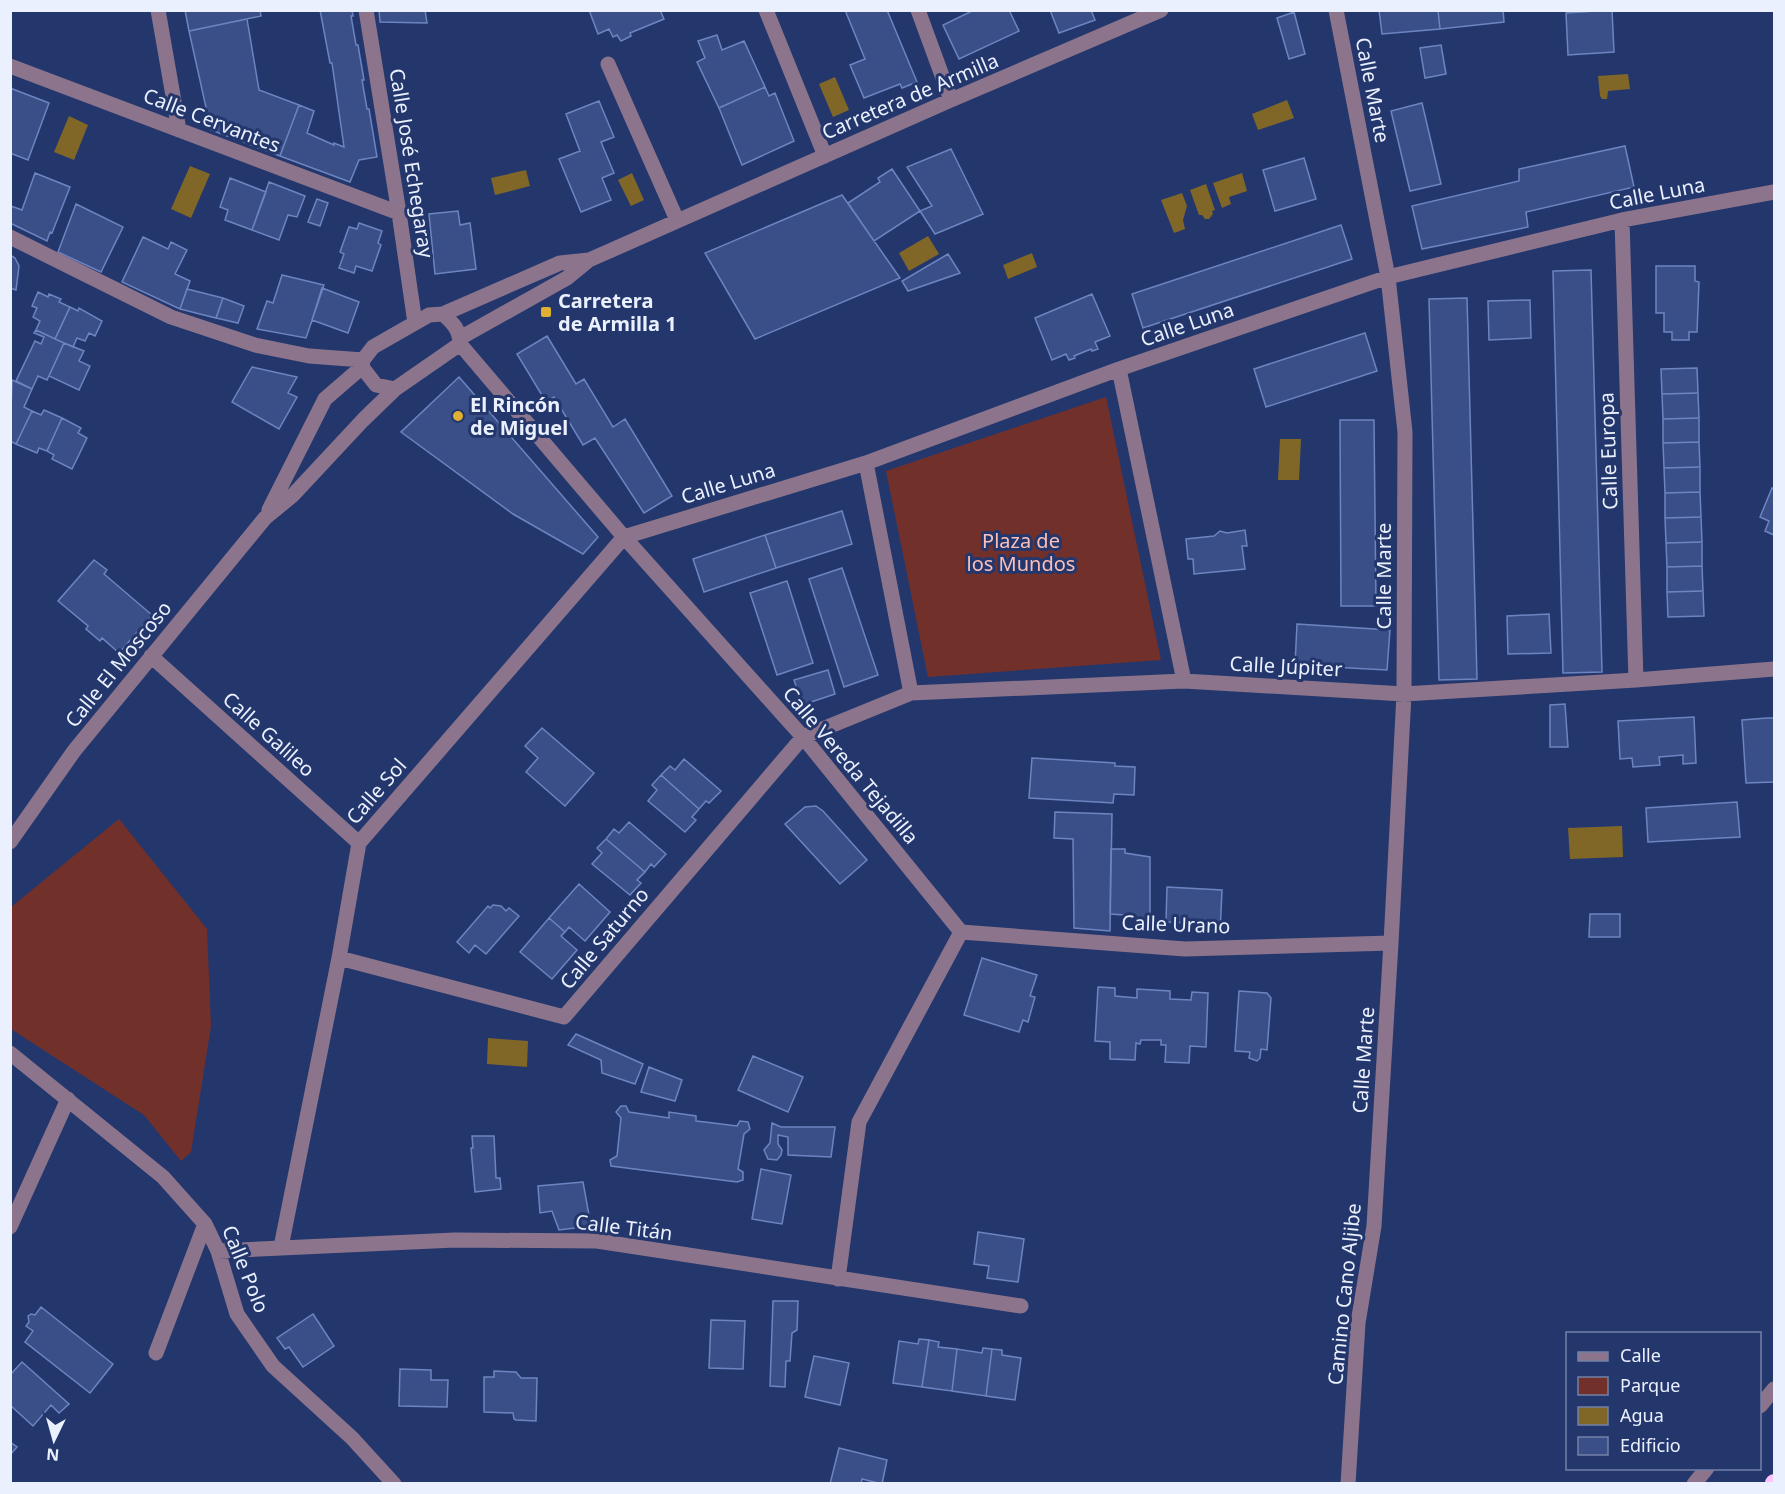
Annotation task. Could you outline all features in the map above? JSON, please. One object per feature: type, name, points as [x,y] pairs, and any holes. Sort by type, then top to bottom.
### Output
[{"type":"street","points":[[158,10],[179,130]]},
{"type":"street","name":"Calle José Echegaray","points":[[366,10],[415,323]]},
{"type":"street","points":[[766,10],[825,156]]},
{"type":"street","points":[[918,10],[951,100]]},
{"type":"street","name":"Carretera de Armilla","points":[[395,389],[460,341],[567,278],[589,260],[1161,10]]},
{"type":"street","name":"Calle Marte","points":[[1336,10],[1388,277],[1405,432],[1404,694],[1379,1146]]},
{"type":"street","points":[[608,64],[677,220]]},
{"type":"street","name":"Calle Cervantes","points":[[10,66],[399,213]]},
{"type":"street","name":"Calle Luna","points":[[624,537],[866,463],[1119,369],[1388,277],[1622,220],[1774,192]]},
{"type":"street","name":"Calle Europa","points":[[1622,220],[1636,680]]},
{"type":"street","points":[[10,237],[171,317],[255,345],[309,356],[362,363],[376,385],[395,389]]},
{"type":"street","name":"Carretera de Armilla","points":[[415,323],[429,315],[443,314],[560,263],[589,260]]},
{"type":"street","name":"Calle Vereda Tejadilla","points":[[443,314],[455,325],[460,341],[624,537],[803,737],[961,932]]},
{"type":"street","name":"Calle El Moscoso","points":[[265,518],[325,399],[362,363],[373,347],[415,323]]},
{"type":"street","points":[[1119,369],[1184,681]]},
{"type":"street","name":"Calle El Moscoso","points":[[10,842],[74,751],[265,518],[293,495],[395,389]]},
{"type":"street","points":[[866,463],[911,693]]},
{"type":"street","name":"Calle Sol","points":[[282,1247],[339,958],[359,843],[624,537]]},
{"type":"street","name":"Calle Galileo","points":[[151,656],[359,843]]},
{"type":"street","name":"Calle Júpiter","points":[[803,737],[911,693],[1184,681],[1404,694],[1774,669]]},
{"type":"street","name":"Calle Saturno","points":[[339,958],[564,1017],[803,737]]},
{"type":"street","points":[[838,1279],[859,1122],[961,932]]},
{"type":"street","name":"Calle Urano","points":[[961,932],[1185,949],[1391,943]]},
{"type":"street","name":"Calle Polo","points":[[10,1053],[163,1177],[205,1224],[218,1251],[237,1314],[273,1366],[352,1438],[394,1484]]},
{"type":"street","points":[[10,1227],[68,1099]]},
{"type":"street","name":"Camino Cano Aljibe","points":[[1348,1484],[1358,1323],[1374,1226],[1379,1146]]},
{"type":"street","points":[[156,1353],[205,1224]]},
{"type":"street","name":"Calle Titán","points":[[218,1251],[455,1240],[597,1241],[1021,1306]]},
{"type":"street","points":[[1761,1405],[1774,1389]]},
{"type":"street","points":[[1694,1484],[1705,1470]]},
{"type":"green space","name":"Plaza de los Mundos","points":[[1106,397],[1161,660],[928,677],[886,471]]},
{"type":"green space","points":[[119,819],[207,929],[211,1026],[191,1152],[181,1161],[144,1115],[11,1029],[11,907]]},
{"type":"water","points":[[1628,74],[1630,89],[1608,91],[1607,99],[1602,99],[1598,76]]},
{"type":"water","points":[[835,77],[849,110],[833,117],[819,84]]},
{"type":"water","points":[[1287,100],[1294,118],[1258,130],[1252,114]]},
{"type":"water","points":[[69,116],[88,125],[74,160],[54,152]]},
{"type":"water","points":[[190,166],[210,174],[191,218],[171,209]]},
{"type":"water","points":[[526,170],[530,186],[495,195],[491,178]]},
{"type":"water","points":[[632,173],[644,200],[631,206],[618,180]]},
{"type":"water","points":[[1242,173],[1247,191],[1229,197],[1231,204],[1222,208],[1213,183]]},
{"type":"water","points":[[1206,184],[1215,210],[1212,211],[1213,214],[1209,219],[1199,215],[1190,190]]},
{"type":"water","points":[[1182,193],[1187,206],[1183,220],[1185,229],[1174,233],[1161,200]]},
{"type":"water","points":[[928,236],[939,254],[909,271],[899,253]]},
{"type":"water","points":[[1032,253],[1037,267],[1008,279],[1003,265]]},
{"type":"water","points":[[1280,439],[1301,439],[1299,480],[1278,480]]},
{"type":"water","points":[[1622,826],[1623,857],[1570,859],[1568,828]]},
{"type":"water","points":[[488,1038],[528,1041],[527,1067],[487,1064]]},
{"type":"building","points":[[185,10],[260,10],[261,16],[189,31]]},
{"type":"building","points":[[320,10],[352,10],[353,16],[351,16],[377,157],[359,160],[350,182],[280,156],[299,105],[314,111],[307,133],[344,147],[332,63],[330,63]]},
{"type":"building","points":[[379,10],[425,10],[427,23],[380,22]]},
{"type":"building","points":[[589,10],[660,10],[664,19],[630,33],[631,36],[621,41],[617,35],[613,37],[609,29],[598,34]]},
{"type":"building","points":[[845,10],[887,10],[917,82],[902,88],[900,84],[864,98],[850,65],[865,59]]},
{"type":"building","points":[[974,10],[1009,10],[1019,31],[959,59],[943,25]]},
{"type":"building","points":[[1050,10],[1091,10],[1095,20],[1059,33]]},
{"type":"building","points":[[1379,10],[1438,10],[1440,29],[1382,34]]},
{"type":"building","points":[[1438,10],[1503,10],[1504,22],[1440,29]]},
{"type":"building","points":[[1612,10],[1614,52],[1568,55],[1566,13]]},
{"type":"building","points":[[1294,12],[1305,54],[1289,59],[1277,18]]},
{"type":"building","points":[[247,19],[259,90],[299,105],[280,156],[211,130],[189,31]]},
{"type":"building","points":[[717,35],[722,50],[744,41],[765,87],[719,108],[697,62],[705,58],[698,41]]},
{"type":"building","points":[[1441,45],[1446,74],[1425,78],[1420,48]]},
{"type":"building","points":[[765,87],[769,96],[775,93],[794,141],[742,165],[719,108]]},
{"type":"building","points":[[10,88],[49,103],[28,160],[10,153]]},
{"type":"building","points":[[599,101],[614,137],[601,142],[614,173],[602,178],[611,200],[581,212],[559,159],[580,151],[566,114]]},
{"type":"building","points":[[1422,103],[1441,184],[1410,191],[1391,111]]},
{"type":"building","points":[[1625,146],[1634,187],[1526,212],[1528,227],[1422,249],[1412,206],[1519,181],[1519,169]]},
{"type":"building","points":[[951,149],[983,214],[935,234],[920,211],[932,206],[907,167]]},
{"type":"building","points":[[1304,158],[1316,199],[1275,211],[1263,170]]},
{"type":"building","points":[[892,169],[920,211],[874,241],[848,203],[880,182],[878,178]]},
{"type":"building","points":[[35,173],[70,187],[47,241],[10,223],[11,206],[22,210]]},
{"type":"building","points":[[230,178],[266,192],[252,230],[225,220],[228,210],[220,207]]},
{"type":"building","points":[[269,182],[305,196],[297,217],[288,215],[279,240],[252,230]]},
{"type":"building","points":[[842,195],[900,278],[755,339],[705,253]]},
{"type":"building","points":[[317,199],[328,203],[320,226],[308,222]]},
{"type":"building","points":[[76,204],[123,227],[101,272],[58,252]]},
{"type":"building","points":[[458,211],[460,225],[470,223],[476,269],[435,274],[429,214]]},
{"type":"building","points":[[359,223],[382,231],[378,243],[381,245],[372,271],[356,266],[354,273],[339,268],[344,254],[340,252],[349,227],[357,229]]},
{"type":"building","points":[[1341,225],[1352,259],[1143,328],[1132,294]]},
{"type":"building","points":[[143,237],[168,249],[171,242],[187,250],[175,274],[190,281],[180,309],[122,282]]},
{"type":"building","points":[[948,254],[960,273],[908,291],[902,281]]},
{"type":"building","points":[[10,255],[15,258],[19,266],[16,290],[10,288]]},
{"type":"building","points":[[1656,266],[1695,266],[1695,281],[1699,282],[1697,332],[1689,332],[1689,340],[1672,340],[1672,332],[1664,332],[1664,313],[1656,313]]},
{"type":"building","points":[[1591,270],[1602,672],[1563,673],[1553,271]]},
{"type":"building","points":[[282,275],[324,285],[306,338],[257,329],[267,301],[273,303]]},
{"type":"building","points":[[322,288],[359,302],[348,333],[312,320]]},
{"type":"building","points":[[187,289],[223,298],[216,318],[180,309]]},
{"type":"building","points":[[38,292],[48,297],[49,294],[61,299],[59,302],[70,307],[55,339],[36,330],[40,321],[33,317],[37,308],[32,306]]},
{"type":"building","points":[[1092,294],[1110,336],[1095,342],[1098,349],[1092,351],[1091,349],[1069,360],[1066,354],[1052,360],[1035,318]]},
{"type":"building","points":[[223,298],[244,306],[238,323],[216,318]]},
{"type":"building","points":[[1467,298],[1477,679],[1439,680],[1429,299]]},
{"type":"building","points":[[1530,300],[1531,338],[1489,340],[1488,301]]},
{"type":"building","points":[[70,307],[78,311],[79,308],[102,321],[95,336],[89,333],[85,341],[77,338],[73,347],[55,339]]},
{"type":"building","points":[[36,330],[64,343],[47,380],[38,376],[32,389],[16,381],[35,341],[41,344],[44,337],[34,333]]},
{"type":"building","points":[[1365,333],[1377,371],[1266,407],[1254,369]]},
{"type":"building","points":[[547,336],[576,384],[584,379],[613,427],[625,419],[672,496],[644,513],[595,438],[583,445],[554,397],[546,402],[517,354]]},
{"type":"building","points":[[64,343],[84,351],[79,361],[90,366],[79,390],[49,376]]},
{"type":"building","points":[[252,367],[297,377],[288,393],[297,397],[279,429],[232,402]]},
{"type":"building","points":[[1697,368],[1698,393],[1662,394],[1661,369]]},
{"type":"building","points":[[459,377],[598,537],[583,554],[513,514],[401,432]]},
{"type":"building","points":[[12,380],[32,389],[24,407],[32,411],[16,444],[10,441]]},
{"type":"building","points":[[1698,393],[1699,418],[1663,419],[1662,394]]},
{"type":"building","points":[[44,410],[62,418],[47,451],[39,448],[37,453],[16,444],[32,411],[41,415]]},
{"type":"building","points":[[62,418],[81,428],[78,433],[87,438],[72,469],[52,459],[54,455],[47,451]]},
{"type":"building","points":[[1699,418],[1699,442],[1663,443],[1663,419]]},
{"type":"building","points":[[1340,420],[1374,420],[1376,606],[1341,606]]},
{"type":"building","points":[[1699,442],[1700,467],[1664,468],[1663,443]]},
{"type":"building","points":[[1700,467],[1700,492],[1665,493],[1664,468]]},
{"type":"building","points":[[1772,488],[1774,489],[1774,535],[1765,531],[1769,521],[1760,517]]},
{"type":"building","points":[[1700,492],[1701,517],[1665,518],[1665,493]]},
{"type":"building","points":[[842,511],[852,544],[776,568],[765,535]]},
{"type":"building","points":[[1701,517],[1702,542],[1666,543],[1665,518]]},
{"type":"building","points":[[1245,530],[1247,546],[1242,546],[1245,569],[1194,574],[1193,559],[1188,559],[1186,539],[1214,536],[1220,531],[1227,533]]},
{"type":"building","points":[[765,535],[776,568],[704,592],[693,559]]},
{"type":"building","points":[[1702,542],[1702,566],[1667,567],[1666,543]]},
{"type":"building","points":[[94,560],[107,570],[104,574],[152,615],[119,653],[102,638],[100,641],[86,629],[88,626],[58,601]]},
{"type":"building","points":[[1702,566],[1703,591],[1667,592],[1667,567]]},
{"type":"building","points":[[842,568],[878,675],[844,687],[809,579]]},
{"type":"building","points":[[787,581],[813,663],[777,675],[750,593]]},
{"type":"building","points":[[1703,591],[1704,616],[1668,617],[1667,592]]},
{"type":"building","points":[[1549,614],[1551,653],[1508,654],[1507,616]]},
{"type":"building","points":[[1297,624],[1390,630],[1387,670],[1295,665]]},
{"type":"building","points":[[828,670],[835,694],[802,705],[794,680]]},
{"type":"building","points":[[1565,704],[1568,747],[1550,747],[1550,705]]},
{"type":"building","points":[[1694,717],[1696,763],[1683,764],[1683,755],[1659,757],[1660,765],[1633,767],[1632,758],[1620,759],[1618,721]]},
{"type":"building","points":[[1774,718],[1774,782],[1746,783],[1742,720]]},
{"type":"building","points":[[542,728],[594,773],[565,806],[526,772],[538,758],[525,746]]},
{"type":"building","points":[[1032,758],[1115,763],[1115,766],[1135,767],[1134,795],[1114,794],[1113,803],[1029,798]]},
{"type":"building","points":[[684,759],[721,791],[699,809],[661,775],[670,766],[675,770]]},
{"type":"building","points":[[661,775],[699,809],[692,817],[696,820],[685,832],[648,801],[657,790],[652,785]]},
{"type":"building","points":[[1737,802],[1740,837],[1648,842],[1646,808]]},
{"type":"building","points":[[816,806],[867,860],[840,884],[785,824],[805,807]]},
{"type":"building","points":[[1055,812],[1112,814],[1110,931],[1074,928],[1073,839],[1054,838]]},
{"type":"building","points":[[629,822],[666,854],[654,867],[651,864],[645,872],[606,839],[614,829],[619,833]]},
{"type":"building","points":[[606,839],[645,872],[637,880],[641,883],[630,895],[592,864],[602,853],[597,848]]},
{"type":"building","points":[[1111,849],[1125,849],[1125,853],[1150,857],[1150,920],[1124,919],[1125,915],[1110,914]]},
{"type":"building","points":[[579,884],[610,912],[585,941],[569,927],[565,932],[549,918]]},
{"type":"building","points":[[1167,887],[1222,890],[1220,934],[1196,933],[1196,923],[1166,922]]},
{"type":"building","points":[[493,905],[501,906],[506,911],[509,908],[519,916],[486,954],[475,945],[469,953],[457,942],[488,906],[490,908]]},
{"type":"building","points":[[1590,914],[1620,914],[1620,937],[1589,937]]},
{"type":"building","points":[[549,918],[565,932],[561,936],[577,950],[552,979],[520,952]]},
{"type":"building","points":[[982,958],[1037,975],[1030,996],[1035,997],[1028,1022],[1023,1020],[1019,1032],[964,1015]]},
{"type":"building","points":[[1098,987],[1115,988],[1115,996],[1137,998],[1137,989],[1170,991],[1170,999],[1191,1000],[1192,992],[1208,993],[1206,1047],[1190,1046],[1189,1063],[1165,1062],[1166,1045],[1161,1045],[1161,1040],[1141,1040],[1140,1044],[1136,1043],[1135,1060],[1110,1059],[1110,1042],[1095,1041]]},
{"type":"building","points":[[1239,991],[1267,993],[1271,998],[1267,1050],[1261,1049],[1260,1058],[1257,1061],[1249,1058],[1250,1052],[1235,1051]]},
{"type":"building","points":[[576,1034],[643,1064],[635,1084],[602,1073],[601,1060],[568,1045]]},
{"type":"building","points":[[753,1056],[803,1077],[788,1112],[738,1090]]},
{"type":"building","points":[[649,1067],[682,1080],[675,1101],[641,1092]]},
{"type":"building","points":[[621,1106],[626,1106],[629,1112],[669,1118],[669,1112],[696,1116],[696,1121],[737,1126],[740,1121],[748,1122],[750,1129],[744,1134],[738,1169],[743,1172],[743,1180],[737,1182],[611,1166],[610,1160],[617,1156],[621,1118],[616,1112]]},
{"type":"building","points":[[772,1123],[781,1127],[835,1127],[831,1157],[788,1155],[788,1137],[778,1135],[781,1155],[777,1160],[768,1159],[764,1150],[770,1143]]},
{"type":"building","points":[[472,1136],[494,1136],[496,1178],[500,1178],[501,1189],[475,1192]]},
{"type":"building","points":[[761,1169],[791,1175],[782,1224],[752,1219]]},
{"type":"building","points":[[583,1182],[591,1226],[559,1230],[552,1211],[540,1213],[538,1186]]},
{"type":"building","points":[[978,1232],[1024,1239],[1018,1282],[987,1278],[989,1266],[974,1264]]},
{"type":"building","points":[[773,1301],[798,1301],[797,1330],[792,1333],[790,1361],[786,1361],[785,1387],[770,1386]]},
{"type":"building","points":[[41,1307],[113,1364],[90,1393],[25,1342],[33,1331],[26,1326],[29,1322],[28,1316],[35,1315]]},
{"type":"building","points":[[313,1314],[334,1346],[303,1367],[289,1347],[285,1349],[277,1338]]},
{"type":"building","points":[[711,1320],[745,1321],[743,1369],[709,1368]]},
{"type":"building","points":[[919,1339],[929,1340],[922,1387],[893,1383],[899,1341],[918,1344]]},
{"type":"building","points":[[929,1340],[939,1342],[938,1347],[957,1349],[952,1391],[922,1387]]},
{"type":"building","points":[[983,1348],[992,1349],[986,1396],[952,1391],[957,1349],[982,1353]]},
{"type":"building","points":[[992,1349],[1002,1350],[1002,1355],[1021,1358],[1015,1400],[986,1396]]},
{"type":"building","points":[[814,1356],[849,1363],[840,1405],[805,1397]]},
{"type":"building","points":[[22,1362],[69,1404],[59,1413],[51,1405],[33,1426],[10,1405],[10,1375]]},
{"type":"building","points":[[400,1369],[431,1370],[431,1380],[448,1380],[447,1407],[399,1406]]},
{"type":"building","points":[[494,1371],[516,1372],[521,1378],[537,1378],[536,1421],[516,1420],[513,1413],[484,1412],[484,1377],[494,1377]]},
{"type":"building","points":[[10,1442],[17,1447],[10,1455]]},
{"type":"building","points":[[839,1448],[887,1460],[882,1484],[862,1479],[861,1484],[830,1484]]},
{"type":"place","name":"Carretera de Armilla 1","points":[[546,312]]},
{"type":"place","name":"El Rincón de Miguel","points":[[458,416]]}]
